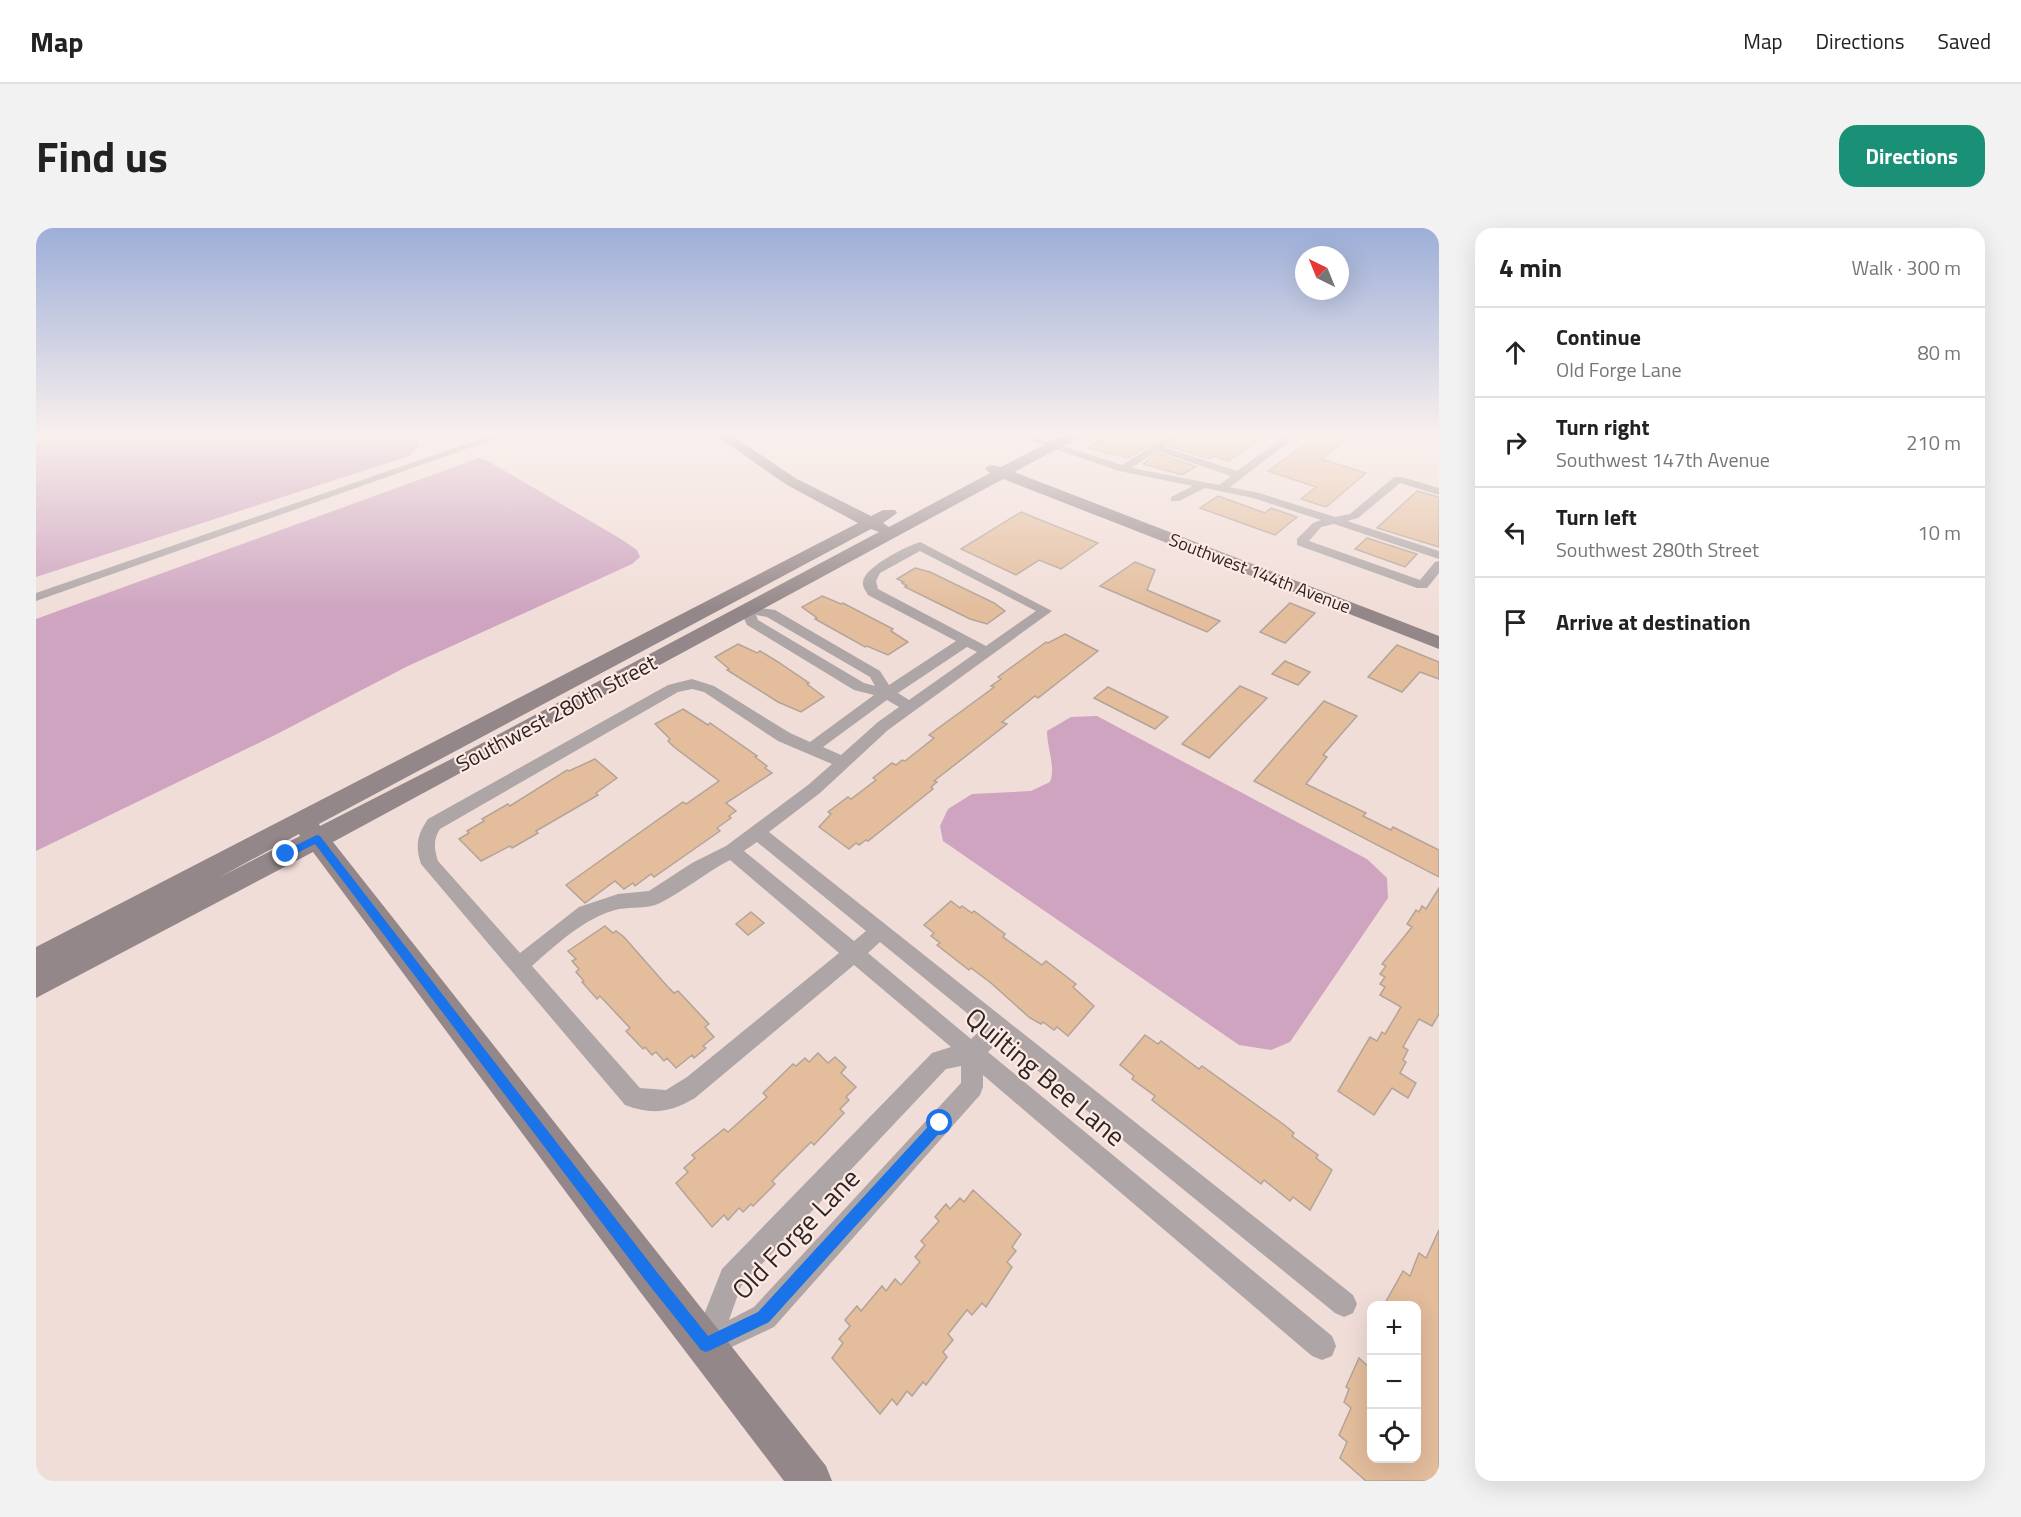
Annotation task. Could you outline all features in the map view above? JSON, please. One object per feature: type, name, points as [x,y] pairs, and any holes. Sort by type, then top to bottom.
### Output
[{"type":"street","points":[[36,597],[333,493]]},
{"type":"street","points":[[814,493],[889,533]]},
{"type":"street","name":"Southwest 280th Street","points":[[36,985],[310,830],[460,739],[889,533],[963,493]]},
{"type":"street","name":"Southwest 144th Avenue","points":[[1054,493],[1439,643]]},
{"type":"street","points":[[1175,499],[1186,493]]},
{"type":"street","points":[[1248,493],[1335,519],[1439,555]]},
{"type":"street","points":[[1381,493],[1354,516],[1317,525],[1301,542],[1422,585],[1439,565]]},
{"type":"street","name":"Southwest 280th Street","points":[[36,961],[310,830],[479,754],[900,507]]},
{"type":"street","points":[[519,965],[553,936],[586,913],[618,902],[653,898],[698,868],[732,851],[814,789],[883,726],[1045,611],[920,546],[871,575],[869,588],[873,592],[987,652]]},
{"type":"street","points":[[738,604],[753,622],[859,687],[887,693],[909,707]]},
{"type":"street","points":[[811,749],[887,693],[966,640]]},
{"type":"street","points":[[843,762],[784,736],[709,689],[692,684],[673,688],[647,701],[434,824],[424,842],[430,864],[633,1097],[653,1104],[676,1098],[695,1085],[880,931]]},
{"type":"street","points":[[460,739],[479,754]]},
{"type":"street","points":[[310,830],[651,1276],[812,1481]]},
{"type":"street","name":"Quilting Bee Lane","points":[[758,833],[1344,1304]]},
{"type":"street","name":"Quilting Bee Lane","points":[[732,851],[1322,1346]]},
{"type":"street","points":[[972,1053],[999,1026]]},
{"type":"street","name":"Old Forge Lane","points":[[972,1053],[972,1088],[764,1317],[706,1345],[731,1278],[940,1060],[972,1053]]},
{"type":"shaded area","points":[[36,493],[293,493],[36,577]]},
{"type":"shaded area","points":[[381,493],[543,493],[621,539],[637,550],[640,557],[632,564],[408,666],[275,735],[36,851],[36,619]]},
{"type":"shaded area","points":[[1097,716],[1367,859],[1387,878],[1388,898],[1290,1042],[1271,1050],[1239,1045],[943,841],[940,826],[948,809],[972,794],[1031,791],[1050,782],[1052,764],[1047,731],[1071,717]]},
{"type":"building","points":[[1308,493],[1342,493],[1326,507],[1301,499]]},
{"type":"building","points":[[1414,493],[1439,497],[1439,547],[1377,528]]},
{"type":"building","points":[[1218,496],[1265,513],[1271,508],[1297,517],[1275,535],[1200,508]]},
{"type":"building","points":[[1021,512],[1098,543],[1061,569],[1039,560],[1016,575],[961,549]]},
{"type":"building","points":[[1367,538],[1417,554],[1405,567],[1355,549]]},
{"type":"building","points":[[1135,562],[1155,570],[1147,590],[1220,621],[1207,632],[1100,586]]},
{"type":"building","points":[[915,568],[930,572],[994,603],[1005,611],[987,624],[970,619],[905,587],[907,586],[902,583],[904,582],[897,579]]},
{"type":"building","points":[[822,596],[843,603],[893,629],[891,631],[908,642],[888,655],[865,647],[815,619],[817,618],[802,607]]},
{"type":"building","points":[[1290,603],[1315,613],[1285,643],[1260,632]]},
{"type":"building","points":[[1065,634],[1098,651],[1038,698],[1035,696],[1002,722],[1007,724],[934,781],[937,782],[931,787],[933,789],[868,841],[859,845],[856,843],[849,849],[819,827],[831,814],[828,812],[848,797],[851,799],[876,780],[873,778],[892,763],[896,765],[902,760],[905,761],[934,738],[929,735],[994,687],[991,686],[1001,679],[998,677],[1046,642]]},
{"type":"building","points":[[738,644],[757,653],[760,651],[778,662],[809,683],[807,684],[824,697],[801,712],[778,702],[727,670],[729,669],[715,657]]},
{"type":"building","points":[[1397,645],[1439,662],[1439,679],[1420,672],[1402,692],[1368,677]]},
{"type":"building","points":[[1285,661],[1310,672],[1298,685],[1272,674]]},
{"type":"building","points":[[1240,686],[1267,698],[1209,758],[1182,744]]},
{"type":"building","points":[[1108,687],[1168,717],[1155,729],[1094,698]]},
{"type":"building","points":[[1324,701],[1357,716],[1323,755],[1327,757],[1306,784],[1366,813],[1363,816],[1391,830],[1393,827],[1439,850],[1439,877],[1254,781]]},
{"type":"building","points":[[683,709],[708,725],[710,723],[757,756],[755,757],[772,773],[726,803],[736,811],[729,816],[731,818],[717,828],[720,831],[654,877],[651,874],[635,886],[633,883],[624,889],[615,881],[585,903],[566,885],[683,802],[686,804],[719,781],[674,747],[668,741],[670,739],[655,724]]},
{"type":"building","points":[[595,759],[617,778],[596,793],[598,795],[536,831],[538,833],[512,848],[510,846],[481,861],[459,839],[469,833],[467,831],[484,821],[482,819],[508,804],[510,806],[567,770]]},
{"type":"building","points":[[1439,888],[1439,1014],[1432,1026],[1419,1019],[1403,1047],[1408,1050],[1403,1060],[1406,1062],[1400,1073],[1416,1083],[1408,1098],[1392,1088],[1374,1115],[1338,1091],[1370,1037],[1377,1041],[1382,1032],[1385,1034],[1401,1007],[1380,995],[1385,987],[1380,984],[1385,977],[1380,974],[1386,966],[1382,964],[1412,927],[1407,924],[1416,910],[1419,912],[1422,906],[1426,909]]},
{"type":"building","points":[[951,901],[960,908],[962,906],[972,913],[974,911],[1005,934],[1003,937],[1042,965],[1046,961],[1076,984],[1073,987],[1094,1006],[1068,1036],[1057,1027],[1054,1030],[1043,1022],[1041,1024],[1030,1018],[991,983],[971,968],[969,970],[937,945],[940,943],[931,936],[934,933],[924,925]]},
{"type":"building","points":[[751,912],[764,923],[748,935],[736,924]]},
{"type":"building","points":[[605,926],[613,933],[616,931],[624,937],[667,986],[674,993],[678,991],[709,1024],[705,1027],[714,1037],[694,1058],[692,1055],[676,1068],[667,1058],[664,1061],[656,1052],[652,1055],[645,1047],[643,1049],[626,1031],[630,1028],[600,996],[597,999],[582,982],[584,981],[576,972],[579,969],[572,961],[576,959],[568,951]]},
{"type":"building","points":[[1145,1035],[1158,1044],[1161,1041],[1199,1069],[1202,1066],[1283,1124],[1294,1133],[1292,1136],[1318,1155],[1316,1158],[1332,1170],[1310,1210],[1293,1197],[1290,1201],[1264,1180],[1261,1184],[1152,1100],[1155,1096],[1132,1079],[1134,1076],[1120,1065]]},
{"type":"building","points":[[818,1053],[828,1063],[835,1057],[846,1067],[841,1073],[856,1087],[846,1097],[849,1100],[840,1109],[844,1113],[814,1145],[811,1142],[772,1181],[775,1184],[753,1206],[751,1204],[743,1212],[739,1208],[728,1220],[724,1215],[712,1227],[676,1183],[688,1172],[684,1168],[695,1158],[692,1155],[724,1129],[728,1132],[767,1097],[763,1093],[793,1064],[796,1066],[805,1058],[809,1062]]},
{"type":"building","points":[[973,1190],[1021,1234],[1012,1247],[1016,1251],[1007,1262],[1012,1267],[986,1307],[982,1303],[972,1315],[967,1310],[948,1334],[953,1340],[943,1352],[947,1357],[926,1385],[923,1382],[912,1396],[907,1391],[897,1405],[892,1399],[880,1414],[832,1358],[843,1343],[839,1339],[850,1326],[845,1320],[857,1306],[861,1311],[882,1286],[886,1291],[895,1279],[901,1285],[920,1262],[915,1257],[925,1245],[921,1241],[939,1221],[935,1217],[946,1204],[950,1209],[960,1198],[964,1202]]},
{"type":"building","points":[[1439,1230],[1439,1481],[1366,1481],[1340,1458],[1347,1442],[1339,1435],[1351,1408],[1344,1402],[1349,1389],[1346,1387],[1359,1358],[1367,1365],[1367,1463],[1421,1463],[1421,1301],[1386,1301],[1403,1271],[1410,1276],[1419,1253],[1426,1258]]},
{"type":"route","points":[[286,854],[317,838],[706,1345],[764,1317],[940,1123]]}]
